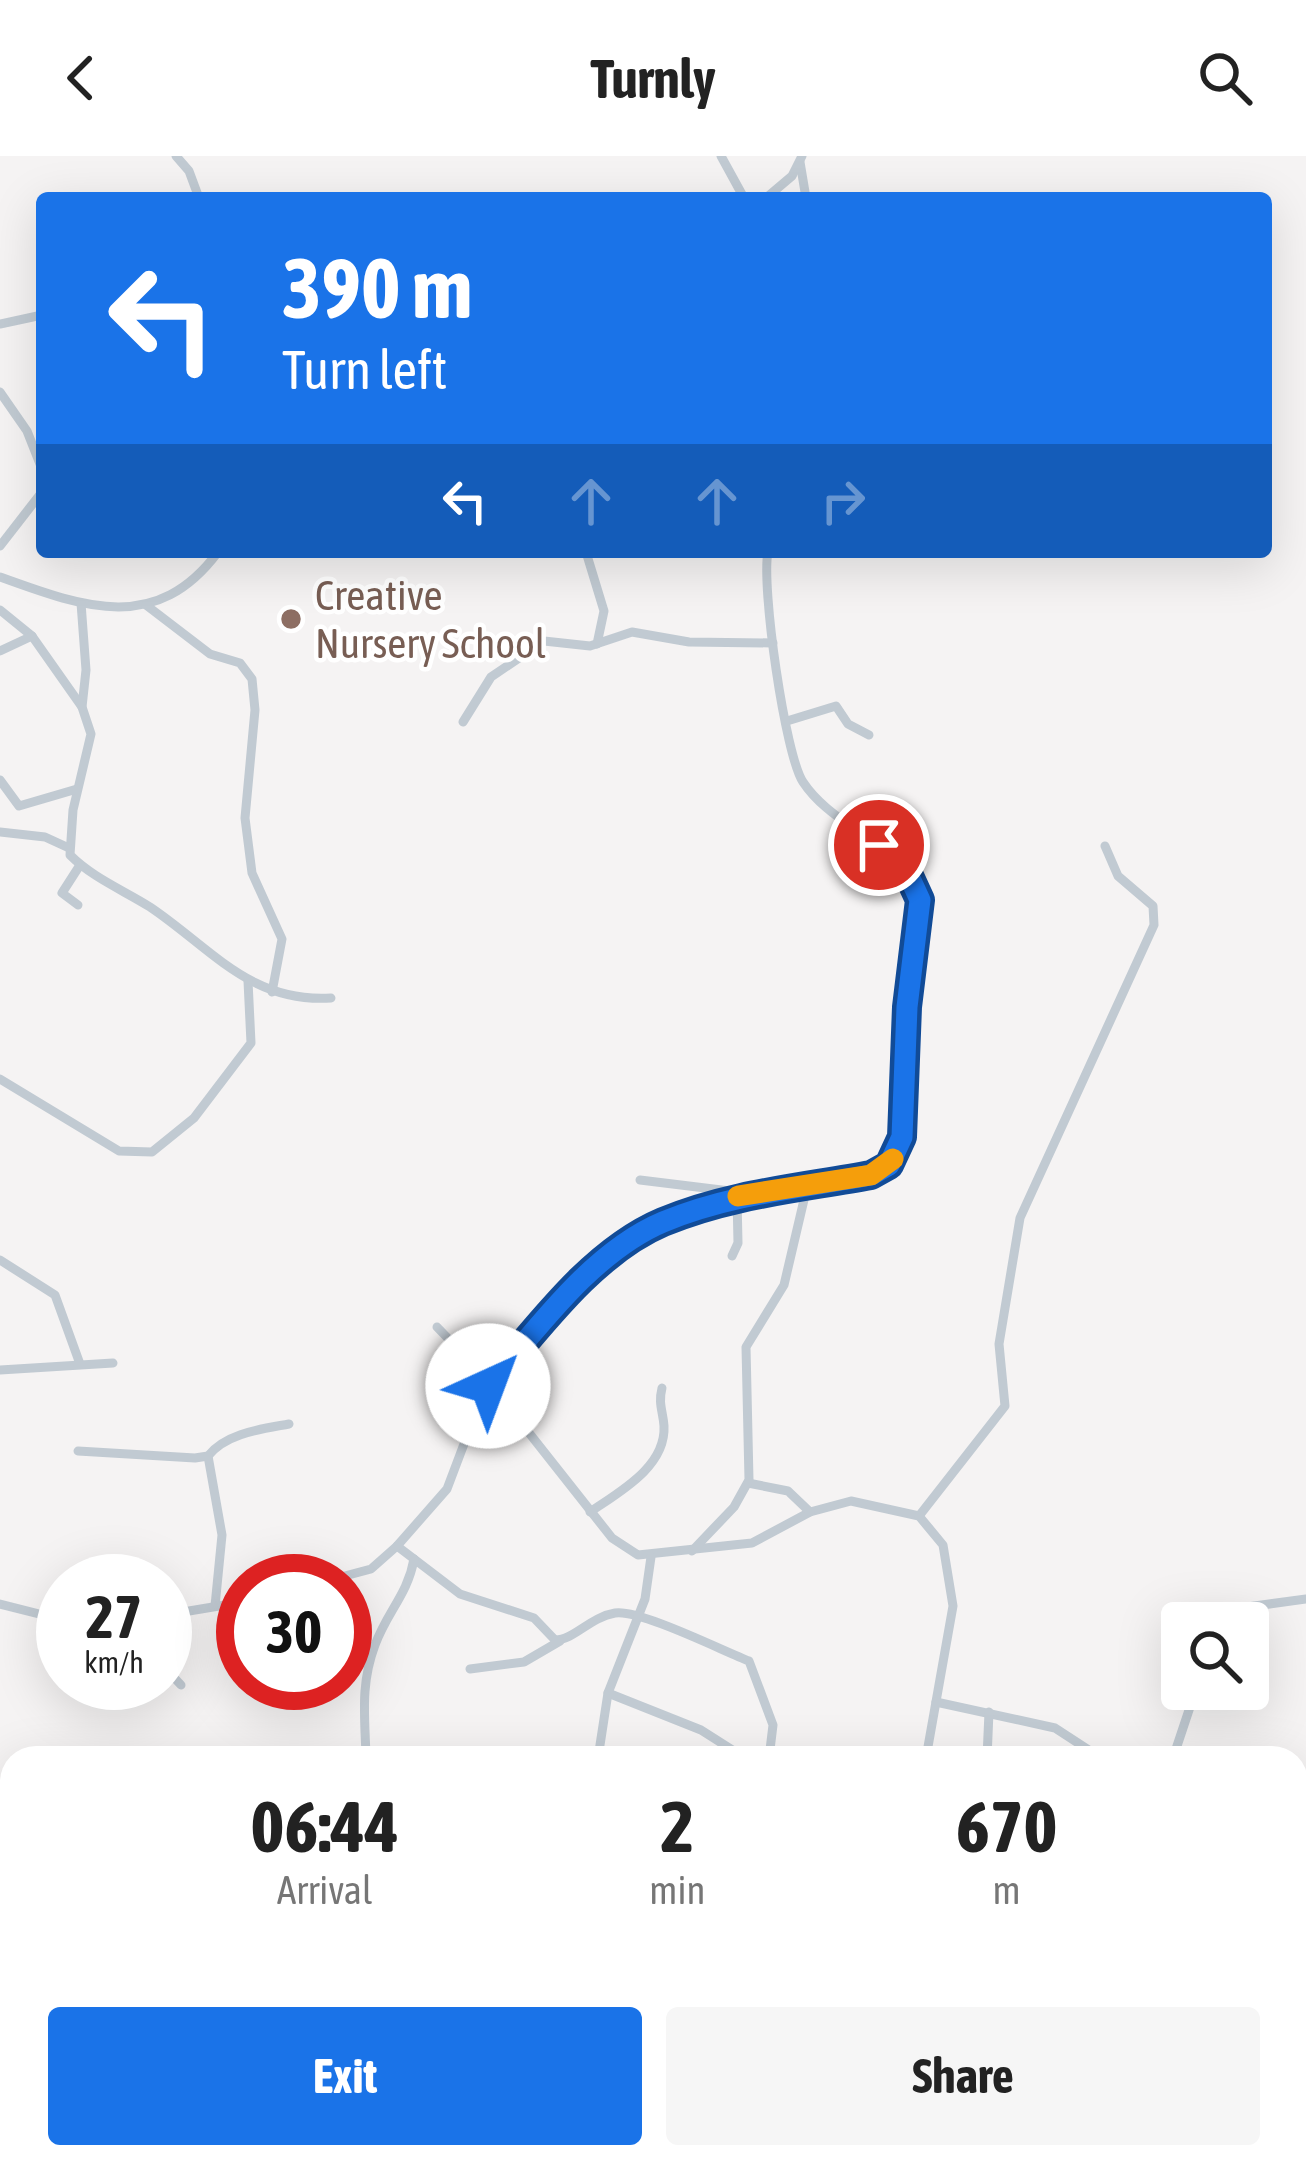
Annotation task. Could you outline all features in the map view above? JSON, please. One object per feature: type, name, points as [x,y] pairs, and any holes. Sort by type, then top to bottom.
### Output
[{"type":"street","points":[[176,156],[189,171],[197,192]]},
{"type":"street","points":[[721,156],[741,192]]},
{"type":"street","points":[[774,192],[787,182],[801,159]]},
{"type":"street","points":[[801,159],[805,192]]},
{"type":"street","points":[[0,324],[36,316]]},
{"type":"street","points":[[0,392],[27,431],[36,454]]},
{"type":"street","points":[[0,546],[36,501]]},
{"type":"street","points":[[3,581],[81,603],[146,604],[185,589],[213,558]]},
{"type":"street","points":[[588,558],[604,611],[597,645]]},
{"type":"street","points":[[372,1568],[447,1489],[487,1387],[552,1312],[617,1250],[660,1223],[700,1209],[751,1194],[871,1175],[894,1157],[904,1114],[907,1007],[920,900],[915,885],[896,861],[800,778],[763,587],[767,558]]},
{"type":"street","points":[[81,603],[86,670],[82,707]]},
{"type":"street","points":[[146,604],[210,654],[240,663],[252,679],[255,710],[244,818],[252,873],[283,939],[272,992]]},
{"type":"street","points":[[0,610],[32,636],[82,707],[91,734],[69,848]]},
{"type":"street","points":[[463,722],[480,688],[536,644],[560,640],[597,645],[632,632],[689,642],[772,643]]},
{"type":"street","points":[[0,651],[32,636]]},
{"type":"street","points":[[788,721],[836,706],[848,724],[869,735]]},
{"type":"street","points":[[0,780],[19,806],[77,789]]},
{"type":"street","points":[[0,832],[45,837],[69,848],[80,865],[152,909],[203,954],[248,981],[272,992],[332,998]]},
{"type":"street","points":[[920,1516],[1005,1406],[1000,1344],[1020,1218],[1154,925],[1154,907],[1118,876],[1106,846]]},
{"type":"street","points":[[77,905],[62,893],[80,865]]},
{"type":"street","points":[[0,1079],[119,1150],[152,1152],[194,1118],[250,1045],[248,981]]},
{"type":"street","points":[[640,1180],[751,1194]]},
{"type":"street","points":[[684,1185],[700,1209]]},
{"type":"street","points":[[692,1550],[734,1507],[748,1483],[746,1347],[784,1285],[807,1187]]},
{"type":"street","points":[[732,1256],[738,1243],[737,1197]]},
{"type":"street","points":[[0,1260],[55,1295],[80,1364]]},
{"type":"street","points":[[437,1327],[622,1546],[651,1557],[752,1544],[810,1512],[851,1501],[920,1516],[943,1545],[953,1606],[928,1746]]},
{"type":"street","points":[[0,1370],[113,1364]]},
{"type":"street","points":[[590,1512],[658,1458],[664,1429],[658,1404],[662,1388]]},
{"type":"street","points":[[192,1610],[215,1606],[222,1534],[208,1456],[217,1445],[238,1436],[289,1424]]},
{"type":"street","points":[[78,1451],[208,1456]]},
{"type":"street","points":[[748,1483],[788,1491],[810,1512]]},
{"type":"street","points":[[397,1546],[460,1594],[534,1618],[560,1641]]},
{"type":"street","points":[[600,1746],[608,1693],[638,1615],[651,1557]]},
{"type":"street","points":[[365,1746],[362,1688],[382,1630],[409,1590],[414,1559]]},
{"type":"street","points":[[1269,1603],[1306,1599]]},
{"type":"street","points":[[0,1604],[36,1613]]},
{"type":"street","points":[[470,1670],[526,1661],[591,1619],[627,1612],[753,1664],[773,1725],[771,1746]]},
{"type":"street","points":[[608,1693],[688,1724],[725,1746]]},
{"type":"street","points":[[936,1702],[1055,1728],[1082,1746]]},
{"type":"street","points":[[1177,1746],[1189,1710]]},
{"type":"street","points":[[988,1746],[989,1712]]},
{"type":"slow traffic","points":[[738,1196],[871,1175],[893,1159]]},
{"type":"place","name":"Creative Nursery School","points":[[291,619]]},
{"type":"route","points":[[488,1386],[576,1288],[617,1250],[660,1223],[737,1197],[871,1175],[889,1165],[902,1137],[907,1007],[920,900],[909,876],[879,845]]}]
